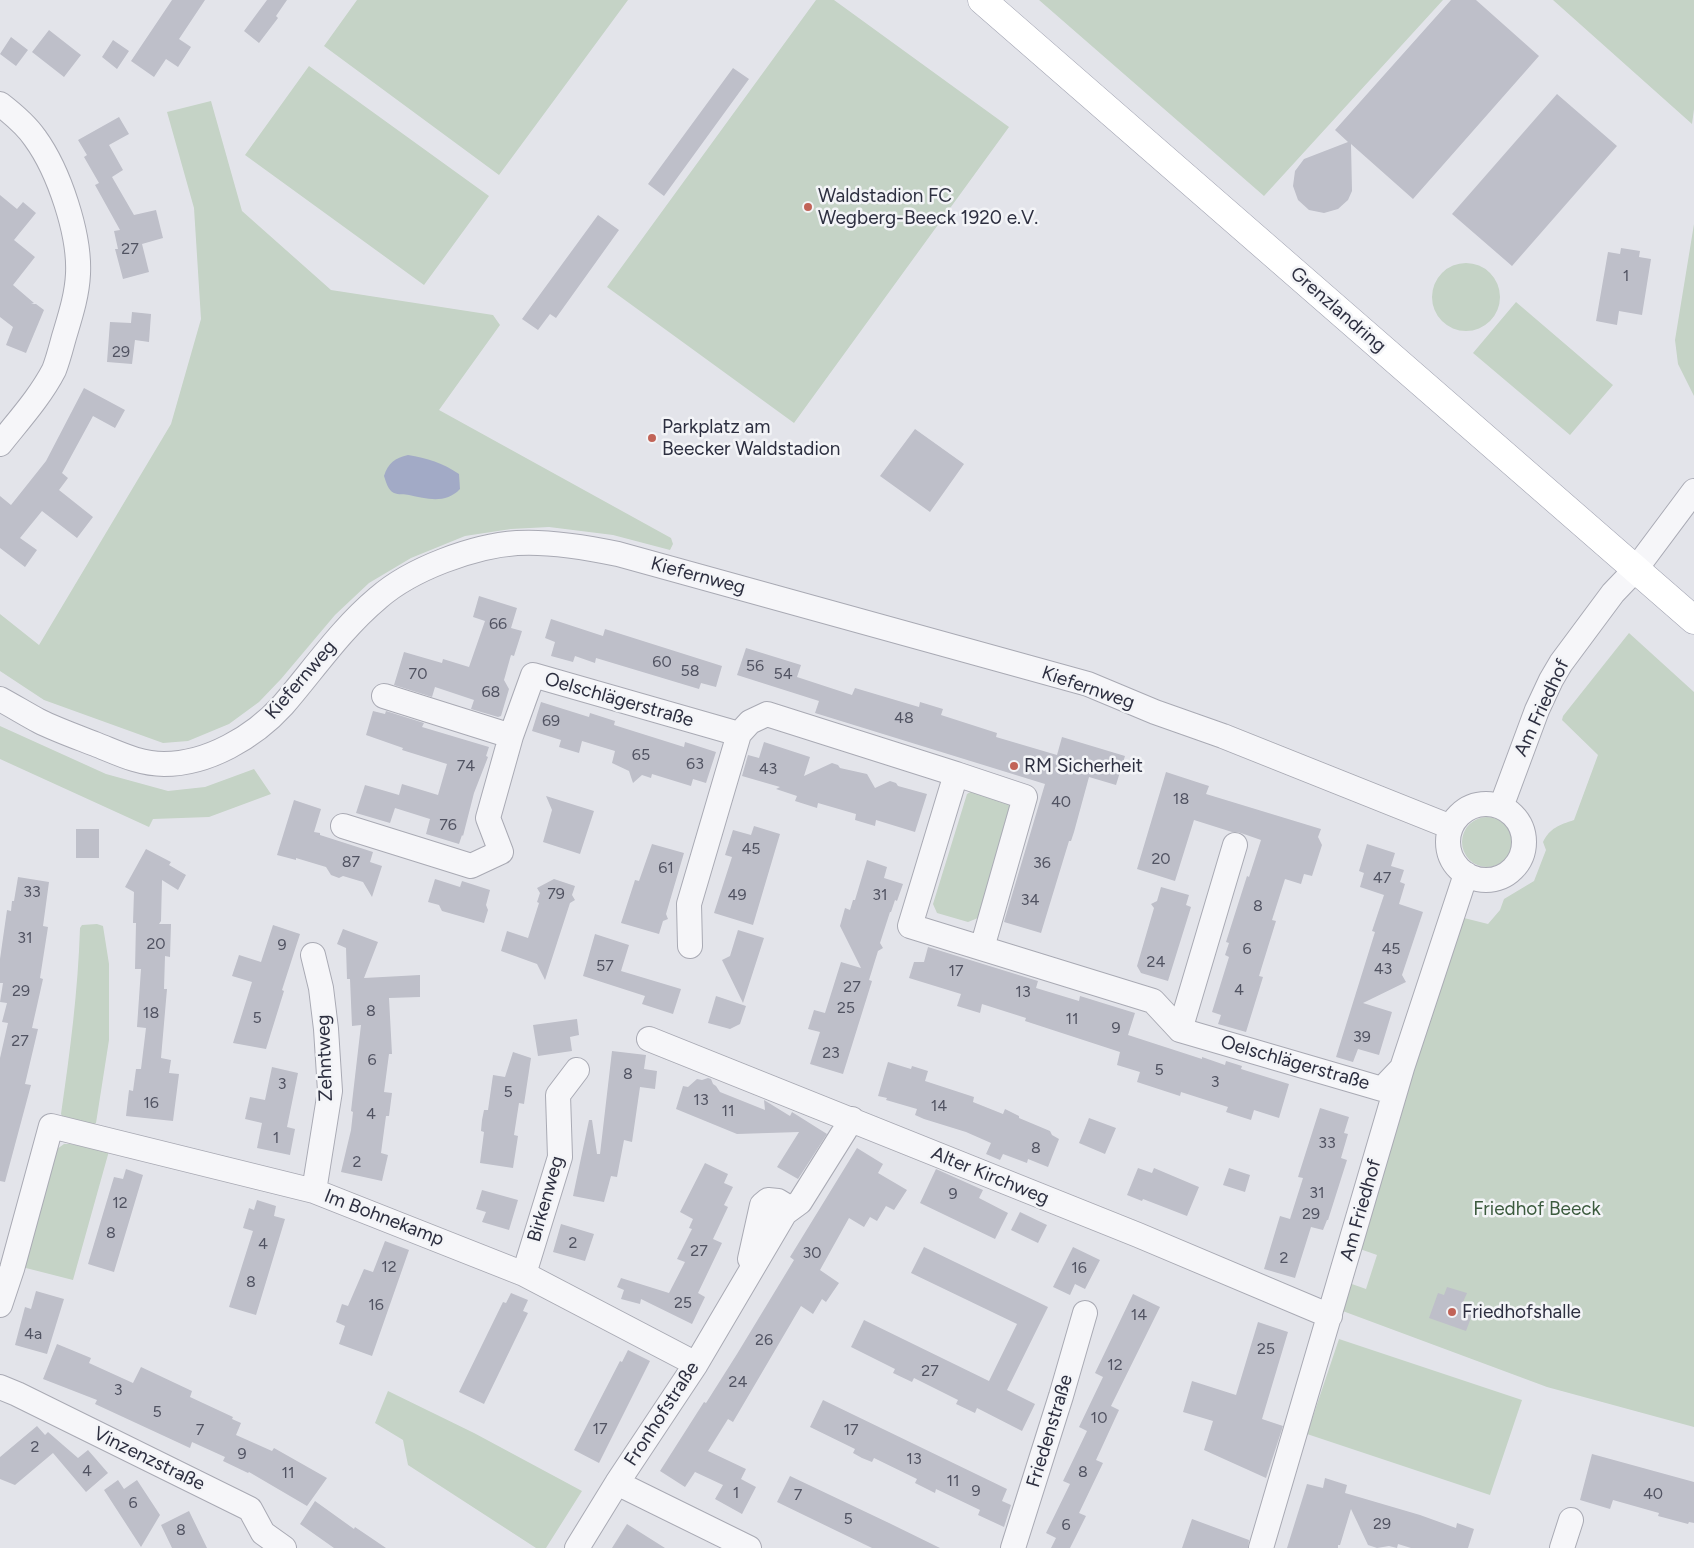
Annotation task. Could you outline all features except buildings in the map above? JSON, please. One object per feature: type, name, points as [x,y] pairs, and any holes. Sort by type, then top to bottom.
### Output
[{"type":"main road","name":"Grenzlandring","points":[[982,0],[1694,620]]},
{"type":"street","points":[[0,104],[12,113],[35,138],[52,165],[69,214],[78,274],[73,305],[54,369],[37,398],[0,444]]},
{"type":"street","name":"Am Friedhof","points":[[1501,808],[1526,738],[1551,680],[1573,646],[1613,593],[1635,570],[1694,491]]},
{"type":"street","name":"Kiefernweg","points":[[0,698],[40,722],[133,760],[163,764],[193,761],[245,737],[267,720],[282,705],[345,629],[379,597],[420,570],[458,555],[516,543],[582,547],[618,554],[1088,684],[1451,827]]},
{"type":"street","name":"Oelschlägerstraße","points":[[343,826],[471,866],[501,852],[488,818],[511,736],[533,675],[739,734]]},
{"type":"street","points":[[384,696],[511,736]]},
{"type":"street","points":[[690,946],[689,904],[739,734],[750,722],[767,714],[1025,797],[982,948]]},
{"type":"street","points":[[956,774],[910,926],[1153,1000],[1180,1030]]},
{"type":"street","points":[[1484,804],[1501,808],[1517,820],[1522,830],[1524,840],[1522,852],[1518,863],[1510,871],[1494,879],[1476,879],[1466,874],[1453,862],[1448,844],[1451,827],[1456,819],[1468,809],[1484,804]]},
{"type":"street","points":[[1180,1030],[1235,846]]},
{"type":"street","name":"Am Friedhof","points":[[1261,1548],[1402,1068],[1466,874]]},
{"type":"street","name":"Zehntweg","points":[[313,955],[322,988],[330,1091],[314,1191]]},
{"type":"street","name":"Oelschlägerstraße","points":[[1180,1030],[1382,1088],[1402,1068]]},
{"type":"street","name":"Alter Kirchweg","points":[[649,1039],[1138,1235],[1330,1316]]},
{"type":"street","name":"Birkenweg","points":[[524,1274],[560,1157],[558,1095],[577,1070]]},
{"type":"street","name":"Fronhofstraße","points":[[577,1548],[617,1483],[696,1364],[785,1212],[800,1202],[852,1119]]},
{"type":"street","name":"Im Bohnekamp","points":[[1,1298],[12,1269],[52,1126],[314,1191],[524,1274],[696,1364]]},
{"type":"street","name":"Friedenstraße","points":[[1013,1548],[1061,1396],[1084,1313]]},
{"type":"street","name":"Vinzenzstraße","points":[[0,1387],[250,1509],[263,1534],[284,1548]]},
{"type":"street","points":[[617,1483],[749,1548]]},
{"type":"street","points":[[1562,1548],[1571,1520]]},
{"type":"green space","points":[[357,0],[628,0],[499,175],[324,46]]},
{"type":"green space","name":"Waldstadion FC Wegberg-Beeck 1920 e.V.","points":[[816,0],[834,0],[1009,127],[794,423],[607,287]]},
{"type":"green space","points":[[1039,0],[1443,0],[1264,196]]},
{"type":"green space","points":[[1553,0],[1694,0],[1694,109],[1692,124]]},
{"type":"green space","points":[[309,66],[489,196],[424,285],[245,155]]},
{"type":"green space","points":[[211,101],[242,211],[331,290],[493,315],[500,325],[439,410],[671,538],[673,544],[670,550],[613,535],[549,527],[511,529],[465,536],[411,558],[369,583],[335,615],[259,702],[229,724],[188,741],[163,743],[44,700],[0,671],[0,614],[39,645],[171,424],[201,319],[194,208],[167,112]]},
{"type":"green space","points":[[1694,224],[1694,396],[1678,364],[1675,340]]},
{"type":"green space","points":[[1466,263],[1479,266],[1490,273],[1497,284],[1500,297],[1497,310],[1490,321],[1479,328],[1466,331],[1453,328],[1442,321],[1435,310],[1432,297],[1435,284],[1442,273],[1453,266]]},
{"type":"green space","points":[[1516,302],[1613,385],[1570,435],[1473,353]]},
{"type":"green space","name":"Friedhof Beeck","points":[[1629,633],[1694,692],[1694,1427],[1547,1387],[1340,1310],[1349,1283],[1366,1289],[1377,1255],[1360,1249],[1460,917],[1488,924],[1500,910],[1504,899],[1534,881],[1546,850],[1543,842],[1549,833],[1559,825],[1574,820],[1598,755],[1562,720],[1563,716]]},
{"type":"green space","points":[[0,726],[106,774],[168,791],[205,787],[254,769],[271,794],[209,817],[153,819],[149,827],[0,759]]},
{"type":"green space","points":[[975,789],[1007,799],[1011,807],[978,918],[968,922],[937,913],[933,904],[967,794]]},
{"type":"green space","points":[[1487,817],[1496,819],[1507,828],[1512,842],[1510,851],[1501,862],[1487,867],[1478,865],[1467,856],[1462,842],[1464,833],[1473,822]]},
{"type":"green space","points":[[97,924],[103,926],[109,964],[109,1040],[96,1123],[90,1127],[65,1121],[61,1114],[73,1021],[80,928],[82,925]]},
{"type":"green space","points":[[64,1144],[109,1151],[73,1280],[22,1267],[57,1149]]},
{"type":"green space","points":[[1339,1339],[1522,1400],[1490,1495],[1307,1434]]},
{"type":"green space","points":[[388,1391],[474,1433],[582,1491],[546,1548],[536,1548],[408,1465],[403,1440],[375,1423]]},
{"type":"water","points":[[408,455],[435,461],[459,474],[460,489],[455,494],[442,499],[423,498],[392,492],[384,476],[386,471],[393,462]]},
{"type":"place","name":"Waldstadion FC Wegberg-Beeck 1920 e.V.","points":[[808,207]]},
{"type":"place","name":"Parkplatz am Beecker Waldstadion","points":[[652,438]]},
{"type":"place","name":"RM Sicherheit","points":[[1014,766]]},
{"type":"place","name":"Friedhofshalle","points":[[1452,1312]]}]
